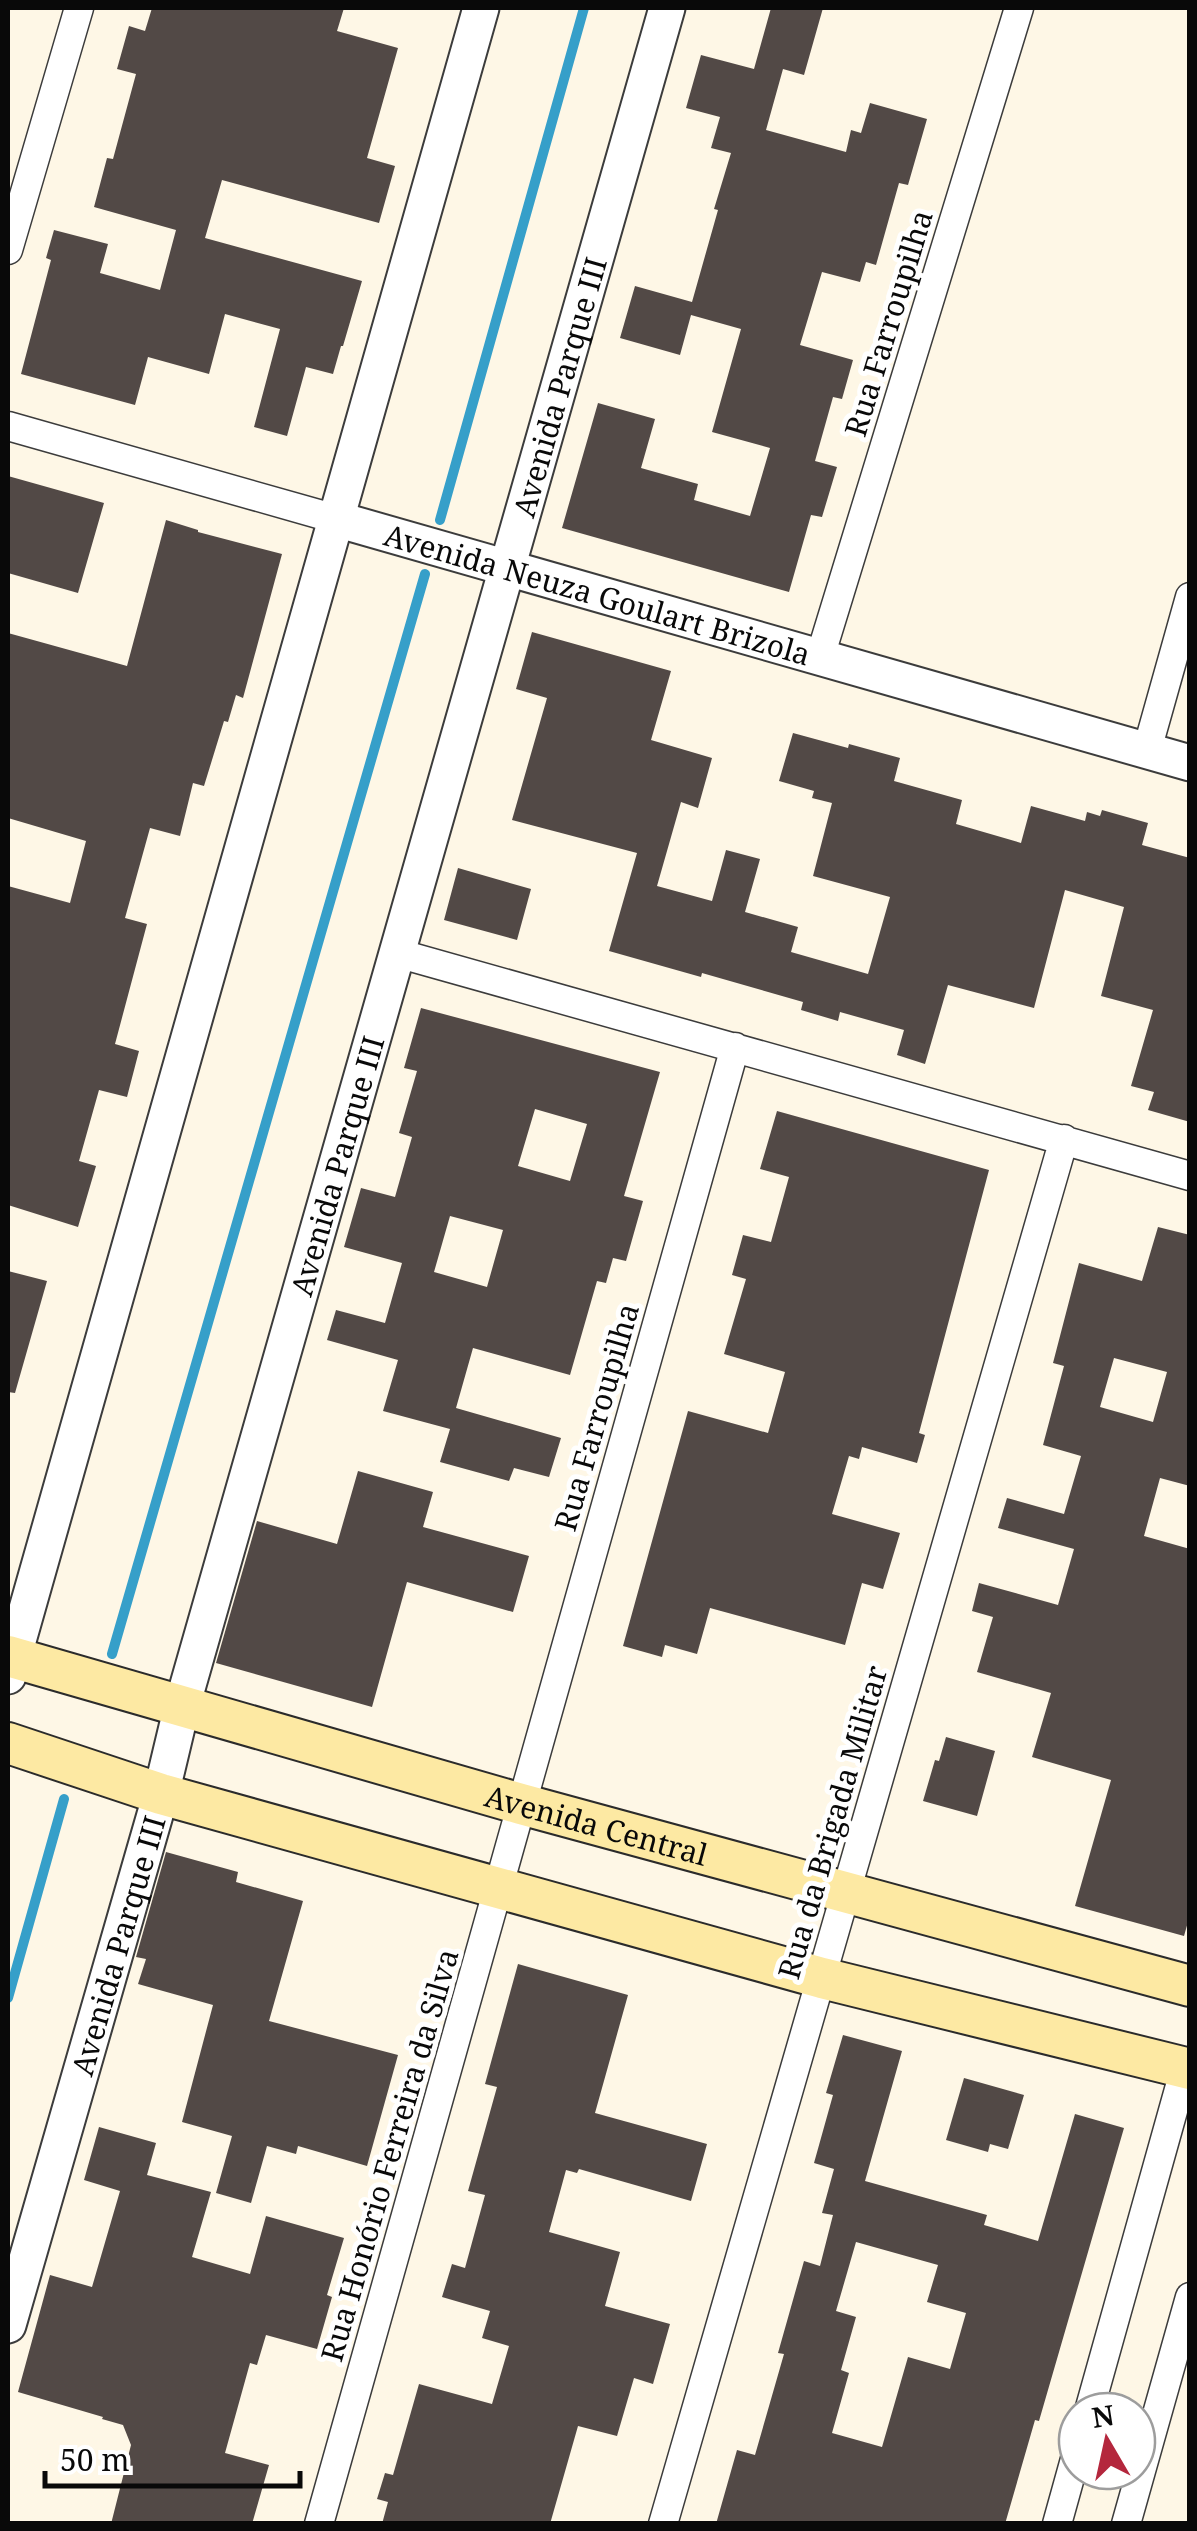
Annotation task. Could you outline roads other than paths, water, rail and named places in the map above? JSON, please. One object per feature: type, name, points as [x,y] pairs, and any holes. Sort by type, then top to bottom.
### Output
[{"type":"main road","name":"Avenida Central","points":[[9,1663],[182,1706],[520,1804],[1190,1986]]},
{"type":"main road","points":[[8,1743],[162,1794],[822,1978],[1188,2063]]},
{"type":"street","points":[[8,250],[80,8]]},
{"type":"street","points":[[9,1663],[481,8]]},
{"type":"street","name":"Avenida Parque III","points":[[8,2325],[667,8]]},
{"type":"street","name":"Rua Farroupilha","points":[[820,658],[1019,8]]},
{"type":"street","name":"Avenida Neuza Goulart Brizola","points":[[8,426],[1190,763]]},
{"type":"street","points":[[1146,750],[1190,597]]},
{"type":"street","points":[[397,953],[1190,1176]]},
{"type":"street","name":"Rua Farroupilha","points":[[520,1804],[735,1047]]},
{"type":"street","name":"Rua da Brigada Militar","points":[[663,2524],[1064,1139]]},
{"type":"street","name":"Rua Honório Ferreira da Silva","points":[[319,2524],[520,1804]]},
{"type":"street","points":[[1094,2391],[1188,2063]]},
{"type":"street","points":[[1126,2524],[1190,2296]]},
{"type":"street","points":[[1057,2524],[1066,2491]]},
{"type":"waterway","points":[[440,520],[584,8]]},
{"type":"waterway","points":[[112,1654],[425,574]]},
{"type":"waterway","points":[[8,1998],[64,1799]]}]
